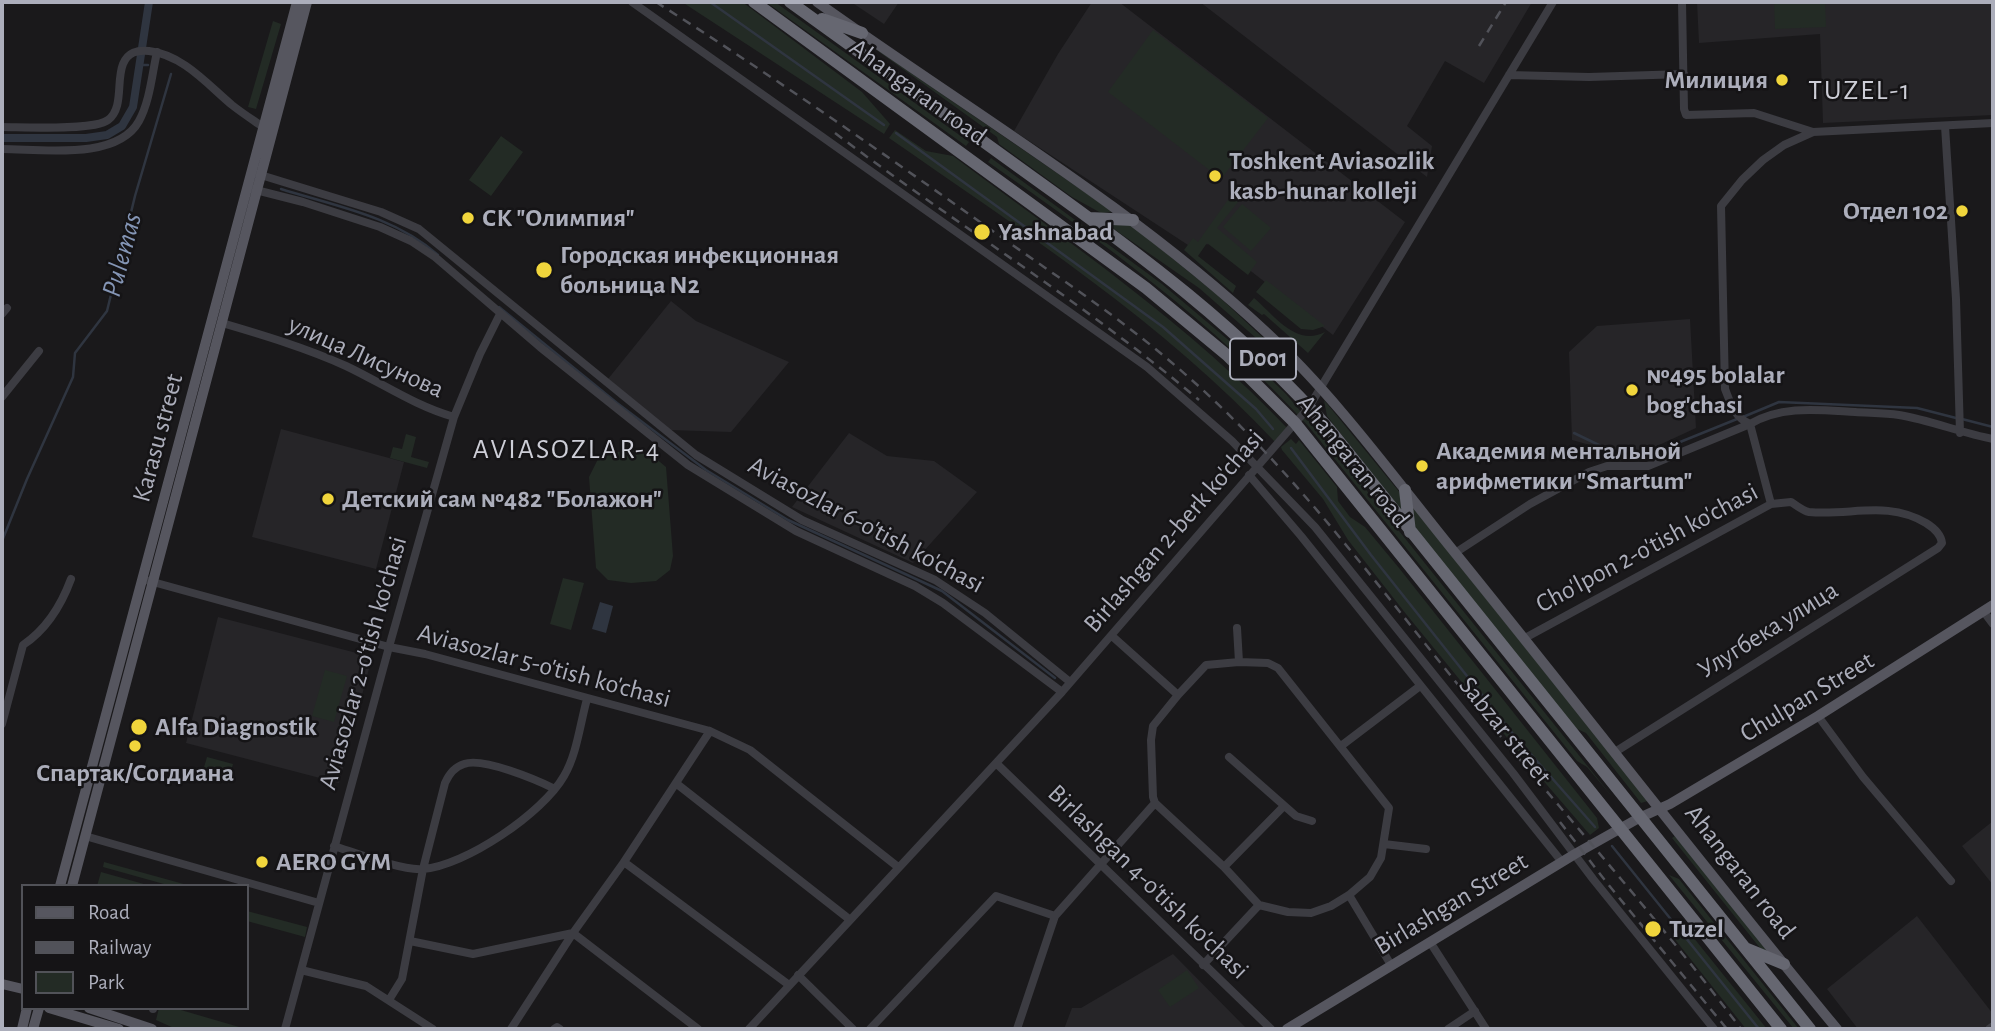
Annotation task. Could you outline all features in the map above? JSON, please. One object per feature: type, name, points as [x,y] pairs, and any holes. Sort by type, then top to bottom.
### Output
[{"type":"highway","name":"Ahangaran road","points":[[754,2],[1093,247],[1184,318],[1252,379],[1295,423],[1781,1029]]},
{"type":"highway","name":"Ahangaran road","points":[[790,2],[1089,218],[1213,313],[1276,371],[1309,407],[1810,1029]]},
{"type":"highway","points":[[807,14],[862,33]]},
{"type":"highway","points":[[985,169],[978,154],[988,145]]},
{"type":"highway","points":[[1089,218],[1133,220]]},
{"type":"highway","points":[[1405,490],[1410,532]]},
{"type":"highway","points":[[1744,947],[1784,964]]},
{"type":"main road","name":"Karasu street","points":[[256,174],[263,127],[296,2]]},
{"type":"main road","name":"Karasu street","points":[[73,884],[148,581],[252,189],[307,2]]},
{"type":"main road","name":"Ahangaran road","points":[[817,2],[1133,220],[1212,283],[1268,334],[1320,388],[1405,490],[1837,1029]]},
{"type":"main road","name":"Karasu street","points":[[61,884],[222,323],[252,189]]},
{"type":"main road","name":"Chulpan Street","points":[[1639,818],[1661,809],[1818,716],[1993,605]]},
{"type":"main road","name":"Birlashgan Street","points":[[1287,1029],[1639,818]]},
{"type":"main road","points":[[2,984],[21,989]]},
{"type":"main road","points":[[22,1029],[27,1010]]},
{"type":"main road","points":[[33,1029],[38,1010]]},
{"type":"main road","points":[[56,1010],[119,1029]]},
{"type":"main road","points":[[95,1010],[152,1029]]},
{"type":"street","name":"Sabzar street","points":[[632,2],[1147,367],[1257,465],[1350,571],[1513,773],[1662,968],[1714,1029]]},
{"type":"street","name":"Birlashgan 2-berk ko'chasi","points":[[749,1029],[1062,692],[1309,407],[1553,2]]},
{"type":"street","points":[[1682,2],[1686,115],[1754,113],[1814,132],[1993,123]]},
{"type":"street","points":[[2,127],[86,126],[106,121],[113,113],[118,100],[124,61],[138,50],[180,61],[263,127]]},
{"type":"street","points":[[2,149],[81,149],[121,140],[135,127],[143,112],[153,52]]},
{"type":"street","points":[[1509,75],[1589,77],[1684,74]]},
{"type":"street","points":[[1945,126],[1961,429]]},
{"type":"street","points":[[1770,504],[1746,422],[1735,414],[1725,389],[1721,206],[1762,160],[1784,145],[1814,132]]},
{"type":"street","name":"Aviasozlar 6-o'tish ko'chasi","points":[[256,174],[382,212],[411,224],[439,243],[494,301],[500,314],[680,443],[712,473],[796,531],[909,583],[985,613],[1070,682]]},
{"type":"street","name":"Aviasozlar 6-o'tish ko'chasi","points":[[252,189],[303,202],[402,236],[494,301],[669,452],[802,520],[910,568],[1062,692]]},
{"type":"street","name":"Aviasozlar 2-o'tish ko'chasi","points":[[285,1029],[454,417],[500,314]]},
{"type":"street","name":"улица Лисунова","points":[[222,323],[320,355],[367,376],[432,411],[454,417]]},
{"type":"street","points":[[2,397],[39,351]]},
{"type":"street","points":[[1455,553],[1530,504],[1589,471],[1607,466],[1648,466],[1765,415],[1816,409],[1899,415],[1993,439]]},
{"type":"street","points":[[1249,475],[1562,862]]},
{"type":"street","name":"Cho'lpon 2-o'tish ko'chasi","points":[[1524,638],[1770,504],[1791,502],[1807,512],[1881,509],[1908,514],[1932,527],[1942,543]]},
{"type":"street","name":"Улугбека улица","points":[[1615,752],[1942,543]]},
{"type":"street","points":[[1337,582],[1350,571]]},
{"type":"street","points":[[2,724],[5,700],[23,645],[40,634],[63,600],[71,579]]},
{"type":"street","name":"Aviasozlar 5-o'tish ko'chasi","points":[[148,581],[710,731],[750,750],[898,867]]},
{"type":"street","points":[[1984,612],[1993,624]]},
{"type":"street","points":[[1237,628],[1239,662]]},
{"type":"street","points":[[1112,636],[1178,695]]},
{"type":"street","points":[[1239,662],[1268,663],[1278,668],[1389,808],[1384,844],[1375,870],[1364,884],[1321,911],[1288,912],[1259,905],[1224,867],[1155,803],[1152,793],[1152,730],[1155,722],[1206,665],[1239,662]]},
{"type":"street","points":[[1341,746],[1420,687]]},
{"type":"street","points":[[334,846],[381,862],[423,869],[454,860],[496,840],[523,821],[555,789],[569,765],[587,699]]},
{"type":"street","points":[[1818,716],[1863,777],[1951,881]]},
{"type":"street","points":[[511,1029],[710,731]]},
{"type":"street","points":[[1229,757],[1296,816],[1312,821]]},
{"type":"street","points":[[389,1000],[402,979],[423,869],[449,774],[457,767],[475,762],[531,777],[555,789]]},
{"type":"street","name":"Birlashgan 4-o'tish ko'chasi","points":[[996,764],[1270,1029]]},
{"type":"street","points":[[677,784],[849,919]]},
{"type":"street","points":[[1017,1029],[1055,916],[1155,803]]},
{"type":"street","points":[[1224,867],[1284,806]]},
{"type":"street","points":[[85,836],[319,903]]},
{"type":"street","points":[[1384,844],[1426,849]]},
{"type":"street","points":[[624,862],[789,985]]},
{"type":"street","points":[[870,1029],[996,895],[1055,916]]},
{"type":"street","points":[[1349,895],[1391,965]]},
{"type":"street","points":[[1203,965],[1259,905]]},
{"type":"street","points":[[410,941],[473,954],[573,933],[698,1029]]},
{"type":"street","points":[[1430,942],[1486,1029]]},
{"type":"street","points":[[301,970],[366,986],[433,1029]]},
{"type":"street","points":[[798,975],[853,1029]]},
{"type":"street","points":[[1448,1029],[1475,1011]]},
{"type":"shaded area","points":[[851,2],[899,2],[884,24]]},
{"type":"shaded area","name":"Toshkent Aviasozlik kasb-hunar kolleji","points":[[1092,2],[1119,2],[1405,222],[1333,335],[1216,244],[1188,245],[1014,131],[1058,54]]},
{"type":"shaded area","points":[[1200,2],[1532,2],[1484,83],[1445,61],[1407,126],[1432,146],[1427,177]]},
{"type":"shaded area","points":[[1697,2],[1993,2],[1993,115],[1823,123],[1820,34],[1699,43]]},
{"type":"shaded area","points":[[671,301],[696,321],[789,362],[731,432],[670,430],[608,379]]},
{"type":"shaded area","name":"№495 bolalar bog'chasi","points":[[1690,319],[1696,428],[1633,457],[1572,440],[1569,352],[1597,326]]},
{"type":"shaded area","name":"Детский сам №482 \"Болажон\"","points":[[281,429],[404,462],[376,569],[252,537]]},
{"type":"shaded area","points":[[849,433],[887,456],[934,461],[977,492],[913,563],[792,507]]},
{"type":"shaded area","points":[[600,602],[613,606],[606,633],[592,629]]},
{"type":"shaded area","points":[[218,617],[372,657],[339,783],[186,743]]},
{"type":"shaded area","points":[[1993,821],[1993,885],[1962,846]]},
{"type":"shaded area","points":[[1917,916],[1993,1014],[1993,1021],[1983,1029],[1858,1029],[1827,989]]},
{"type":"shaded area","points":[[1173,954],[1247,1029],[1064,1029],[1072,1008],[1081,1008]]},
{"type":"green space","points":[[682,2],[745,4],[862,92],[890,124],[884,134]]},
{"type":"green space","points":[[766,2],[775,2],[969,142],[966,146]]},
{"type":"green space","points":[[1774,2],[1825,2],[1826,27],[1775,29]]},
{"type":"green space","points":[[273,21],[281,24],[256,109],[248,107]]},
{"type":"green space","points":[[1153,30],[1268,118],[1221,179],[1108,92]]},
{"type":"green space","points":[[857,36],[1111,212],[1101,213],[1072,197],[999,144],[997,137]]},
{"type":"green space","points":[[895,130],[926,151],[953,156],[1085,253],[1211,355],[1290,431],[1276,443],[1187,358],[1091,280],[889,138]]},
{"type":"green space","points":[[501,136],[523,152],[491,196],[469,180]]},
{"type":"green space","points":[[991,158],[1162,284],[1245,354],[1286,394],[1614,799],[1587,767],[1577,761],[1309,427],[1273,389],[1156,286],[988,162]]},
{"type":"green space","points":[[1230,197],[1238,202],[1217,228],[1257,262],[1248,275],[1207,243],[1198,256],[1236,286],[1233,293],[1184,250],[1193,238],[1198,242]]},
{"type":"green space","points":[[1242,204],[1271,228],[1251,251],[1223,227]]},
{"type":"green space","points":[[1111,224],[1130,224],[1215,293],[1275,349],[1272,352],[1199,288],[1111,227]]},
{"type":"green space","points":[[1266,280],[1325,326],[1313,330],[1301,329],[1256,292]]},
{"type":"green space","points":[[1254,298],[1295,333],[1314,336],[1325,332],[1308,353],[1264,314],[1248,305]]},
{"type":"green space","points":[[1324,400],[1401,494],[1402,512],[1327,416]]},
{"type":"green space","points":[[406,434],[416,437],[411,457],[429,462],[427,468],[390,458],[393,447],[402,449]]},
{"type":"green space","points":[[1291,439],[1296,444],[1299,440],[1337,487],[1338,501],[1350,517],[1365,527],[1399,568],[1597,818],[1599,828],[1590,835],[1522,756],[1348,540],[1323,499],[1282,450],[1281,447]]},
{"type":"green space","points":[[635,450],[654,457],[666,467],[673,556],[670,570],[656,581],[631,583],[608,580],[596,568],[589,477],[598,459],[616,452]]},
{"type":"green space","points":[[1413,507],[1648,801],[1641,803],[1586,733],[1573,727],[1413,525]]},
{"type":"green space","points":[[563,578],[584,583],[571,630],[550,624]]},
{"type":"green space","points":[[325,670],[347,676],[334,722],[312,716]]},
{"type":"green space","points":[[207,757],[233,764],[228,782],[202,774]]},
{"type":"green space","points":[[1675,836],[1769,952],[1760,948],[1672,838]]},
{"type":"green space","points":[[104,862],[184,884],[164,884],[103,867]]},
{"type":"green space","points":[[101,872],[144,884],[98,884]]},
{"type":"green space","points":[[1669,875],[1679,879],[1799,1029],[1794,1029]]},
{"type":"green space","points":[[248,911],[307,927],[305,937],[248,921]]},
{"type":"green space","points":[[1685,927],[1767,1029],[1746,1029],[1673,937]]},
{"type":"green space","points":[[1187,970],[1199,988],[1170,1007],[1158,990]]},
{"type":"green space","points":[[158,1010],[181,1010],[246,1029],[176,1029],[156,1020]]},
{"type":"waterway","points":[[2,138],[86,138],[107,135],[122,126],[133,107],[149,2]]},
{"type":"waterway","points":[[710,2],[884,125]]},
{"type":"waterway","points":[[140,65],[148,65]]},
{"type":"waterway","name":"Pulemas","points":[[2,541],[73,377],[75,353],[107,311],[135,196],[171,74]]},
{"type":"waterway","points":[[896,133],[1163,327],[1256,409],[1273,429]]},
{"type":"waterway","points":[[281,189],[383,221],[421,242],[438,255]]},
{"type":"waterway","points":[[499,307],[617,403],[706,470],[788,520],[942,591],[1055,678]]},
{"type":"waterway","points":[[1743,417],[1779,402],[1917,408],[1956,418]]},
{"type":"waterway","points":[[1574,433],[1601,446],[1643,457],[1737,419]]},
{"type":"waterway","points":[[1962,419],[1993,427]]},
{"type":"waterway","points":[[1291,448],[1371,555],[1513,734],[1595,827]]},
{"type":"waterway","points":[[1612,846],[1759,1029]]},
{"type":"railway","points":[[656,2],[827,115],[1084,295],[1150,344],[1214,400],[1255,441],[1332,528],[1477,708],[1677,947],[1741,1029]]},
{"type":"railway","points":[[1479,46],[1506,2]]},
{"type":"railway","points":[[835,133],[1111,330],[1199,400]]},
{"type":"railway","points":[[1560,822],[1727,1029]]},
{"type":"place","name":"Милиция","points":[[1782,80]]},
{"type":"place","name":"Toshkent Aviasozlik kasb-hunar kolleji","points":[[1215,176]]},
{"type":"place","name":"Отдел 102","points":[[1962,211]]},
{"type":"place","name":"СК \"Олимпия\"","points":[[468,218]]},
{"type":"place","name":"Yashnabad","points":[[982,232]]},
{"type":"place","name":"Городская инфекционная больница N2","points":[[544,270]]},
{"type":"place","name":"№495 bolalar bog'chasi","points":[[1632,390]]},
{"type":"place","name":"Академия ментальной арифметики \"Smartum\"","points":[[1422,466]]},
{"type":"place","name":"Детский сам №482 \"Болажон\"","points":[[328,499]]},
{"type":"place","name":"Alfa Diagnostik","points":[[139,727]]},
{"type":"place","name":"Спартак/Согдиана","points":[[135,746]]},
{"type":"place","name":"AERO GYM","points":[[262,862]]},
{"type":"place","name":"Tuzel","points":[[1653,929]]},
{"type":"district","name":"TUZEL-1","points":[[1860,91]]},
{"type":"district","name":"AVIASOZLAR-4","points":[[567,450]]}]
